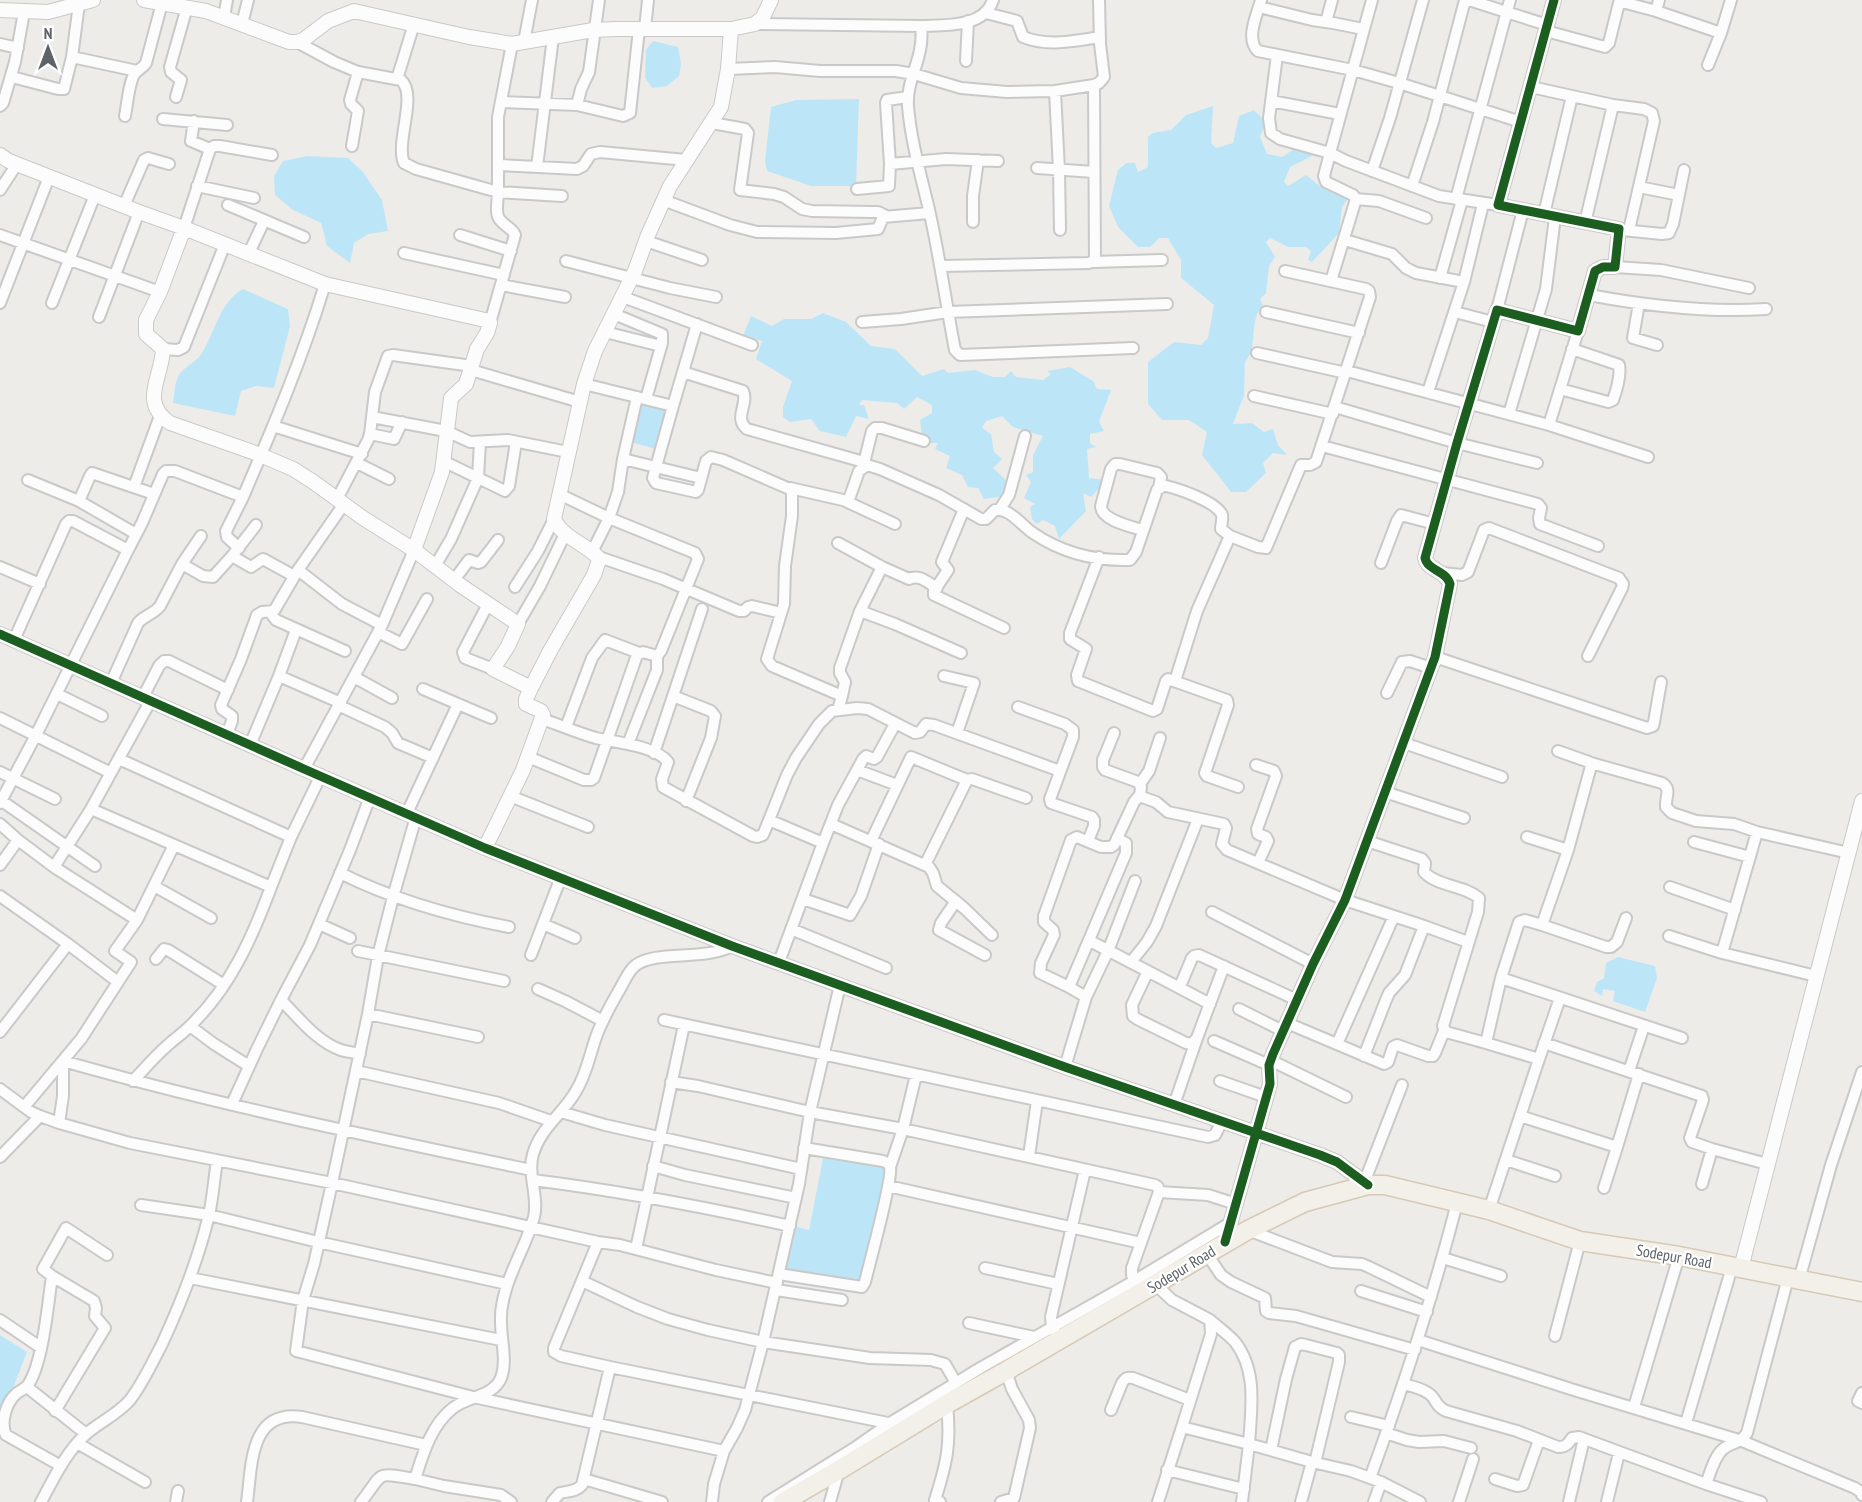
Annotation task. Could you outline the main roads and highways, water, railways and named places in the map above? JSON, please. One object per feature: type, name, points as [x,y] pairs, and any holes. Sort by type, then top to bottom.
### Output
[{"type":"main road","name":"Sodepur Road","points":[[783,1502],[1006,1371],[1058,1332],[1207,1254],[1225,1242],[1305,1202],[1366,1184],[1385,1185],[1489,1210],[1580,1241],[1679,1256],[1862,1292]]},
{"type":"water","points":[[653,41],[678,47],[681,63],[679,76],[667,86],[652,88],[645,78],[646,50]]},
{"type":"water","points":[[859,99],[856,186],[811,186],[767,171],[765,161],[771,107],[796,100]]},
{"type":"water","points":[[1213,106],[1211,143],[1216,148],[1233,143],[1239,116],[1254,110],[1266,122],[1260,137],[1267,154],[1282,157],[1300,145],[1314,155],[1290,167],[1284,182],[1288,186],[1306,175],[1321,187],[1330,184],[1347,194],[1347,200],[1342,207],[1339,233],[1312,262],[1308,260],[1311,251],[1306,247],[1288,247],[1270,238],[1266,242],[1275,257],[1269,266],[1266,293],[1260,299],[1263,305],[1258,311],[1252,349],[1245,362],[1244,395],[1233,424],[1252,423],[1264,432],[1273,429],[1278,445],[1287,455],[1273,453],[1263,463],[1266,473],[1246,492],[1231,492],[1202,455],[1207,432],[1189,420],[1162,420],[1148,404],[1148,362],[1174,342],[1201,345],[1208,338],[1214,305],[1181,278],[1181,260],[1168,238],[1159,238],[1150,247],[1138,247],[1118,227],[1109,206],[1118,170],[1126,163],[1135,163],[1138,172],[1148,167],[1148,137],[1153,133],[1171,130],[1186,115]]},
{"type":"water","points":[[307,156],[348,158],[363,172],[382,200],[388,231],[368,234],[354,243],[350,263],[327,246],[321,223],[293,210],[275,195],[274,176],[283,161]]},
{"type":"water","points":[[243,289],[288,309],[290,326],[274,388],[256,386],[241,391],[235,416],[173,403],[179,375],[200,356],[228,302]]},
{"type":"water","points":[[823,313],[846,322],[871,346],[895,349],[922,376],[944,369],[948,373],[975,370],[993,377],[1005,377],[1011,371],[1016,377],[1043,380],[1051,374],[1047,371],[1070,367],[1093,381],[1097,389],[1111,390],[1099,422],[1104,431],[1090,434],[1090,443],[1096,447],[1087,449],[1089,478],[1107,480],[1091,497],[1083,493],[1086,511],[1059,539],[1055,526],[1043,520],[1037,524],[1032,519],[1030,507],[1035,504],[1024,498],[1031,482],[1026,475],[1033,472],[1033,455],[1043,436],[1013,427],[1002,416],[986,421],[982,428],[991,434],[994,452],[1002,459],[993,468],[1009,483],[1004,496],[984,499],[978,488],[968,487],[962,475],[946,468],[950,456],[935,449],[938,443],[923,443],[920,420],[932,413],[932,405],[917,397],[904,409],[897,403],[862,400],[859,405],[864,405],[869,419],[856,416],[846,437],[820,431],[811,419],[790,422],[783,417],[783,407],[792,381],[756,359],[762,341],[743,336],[751,316],[772,326],[784,319],[811,319]]},
{"type":"water","points":[[645,402],[664,407],[669,417],[659,450],[631,442],[638,406]]},
{"type":"water","points":[[1618,957],[1655,966],[1657,978],[1645,1012],[1613,1001],[1615,991],[1603,989],[1602,996],[1594,991],[1597,982],[1604,978],[1606,963]]},
{"type":"water","points":[[823,1158],[887,1168],[862,1283],[781,1273],[792,1226],[809,1230]]},
{"type":"water","points":[[0,1335],[27,1352],[5,1409],[0,1410]]}]
